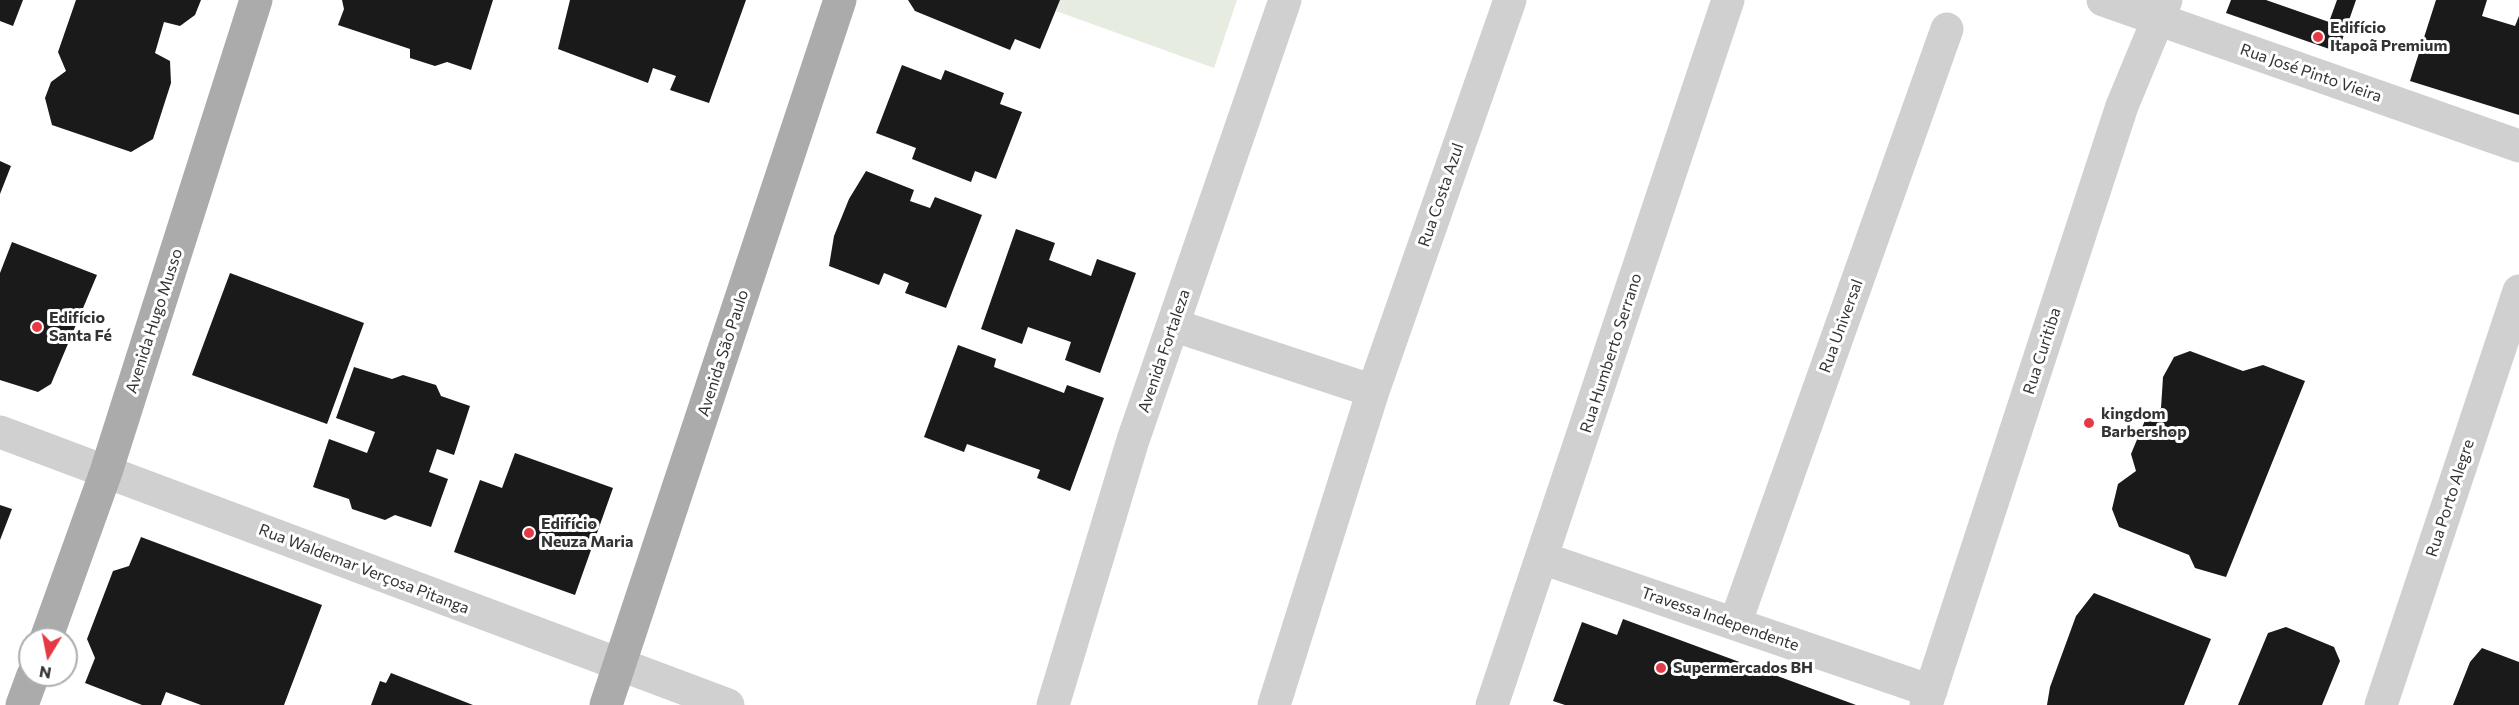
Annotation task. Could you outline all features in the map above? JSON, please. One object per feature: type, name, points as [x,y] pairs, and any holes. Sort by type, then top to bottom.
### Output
[{"type":"main road","name":"Avenida Hugo Musso","points":[[50,627],[106,472],[256,0]]},
{"type":"main road","name":"Avenida São Paulo","points":[[606,705],[840,0]]},
{"type":"main road","points":[[22,705],[29,687]]},
{"type":"street","name":"Avenida Fortaleza","points":[[1053,705],[1133,440],[1285,0]]},
{"type":"street","name":"Rua Costa Azul","points":[[1274,705],[1373,391],[1510,0]]},
{"type":"street","name":"Rua Humberto Serrano","points":[[1492,705],[1728,0]]},
{"type":"street","name":"Rua José Pinto Vieira","points":[[2103,0],[2162,10],[2519,146]]},
{"type":"street","name":"Rua Curitiba","points":[[1929,698],[2122,106],[2162,10]]},
{"type":"street","name":"Rua Universal","points":[[1735,624],[1947,29]]},
{"type":"street","name":"Rua Porto Alegre","points":[[2381,705],[2519,291]]},
{"type":"street","points":[[1173,325],[1222,339],[1373,391]]},
{"type":"street","name":"Rua Waldemar Verçosa Pitanga","points":[[0,432],[728,705]]},
{"type":"street","name":"Travessa Independente","points":[[1542,558],[1735,624],[1929,698]]},
{"type":"shaded area","points":[[1060,0],[1237,0],[1214,68],[1056,11]]},
{"type":"building","points":[[0,0],[23,0],[13,26],[0,21]]},
{"type":"building","points":[[76,0],[201,0],[195,15],[180,26],[164,22],[155,53],[170,61],[171,83],[153,139],[131,152],[52,125],[45,98],[51,82],[66,71],[58,52]]},
{"type":"building","points":[[342,0],[493,0],[471,70],[447,62],[435,66],[410,58],[410,49],[338,25],[344,9]]},
{"type":"building","points":[[570,0],[746,0],[709,103],[670,90],[676,76],[653,68],[648,83],[558,49]]},
{"type":"building","points":[[908,0],[1060,0],[1040,49],[1015,39],[1010,50],[915,11]]},
{"type":"building","name":"Edifício Itapoã Premium","points":[[2231,0],[2266,0],[2329,22],[2337,0],[2356,0],[2338,52],[2226,13]]},
{"type":"building","points":[[2436,0],[2487,0],[2482,16],[2515,26],[2519,16],[2519,115],[2410,81]]},
{"type":"building","points":[[902,65],[941,80],[945,70],[1004,93],[1000,104],[1022,112],[996,179],[975,171],[971,182],[912,159],[916,148],[876,133]]},
{"type":"building","points":[[0,161],[11,166],[0,194]]},
{"type":"building","points":[[866,171],[914,190],[910,201],[930,208],[935,197],[982,215],[946,308],[905,293],[909,283],[884,273],[879,285],[829,266],[834,236],[849,199]]},
{"type":"building","points":[[1016,229],[1055,243],[1049,260],[1091,276],[1097,259],[1136,273],[1100,373],[1065,360],[1071,342],[1028,327],[1022,344],[981,329]]},
{"type":"building","name":"Edifício Santa Fé","points":[[12,242],[97,275],[51,384],[38,392],[0,380],[0,273]]},
{"type":"building","points":[[230,273],[364,323],[327,424],[192,375]]},
{"type":"building","points":[[958,345],[996,359],[994,367],[1064,393],[1067,385],[1104,398],[1070,491],[1037,478],[1040,470],[967,444],[964,452],[924,437]]},
{"type":"building","points":[[2190,351],[2243,371],[2263,365],[2305,381],[2226,577],[2195,568],[2189,555],[2119,527],[2112,509],[2118,484],[2136,471],[2131,454],[2146,418],[2161,408],[2163,377],[2174,357]]},
{"type":"building","points":[[354,367],[392,379],[403,375],[436,385],[441,396],[470,406],[454,455],[437,449],[429,472],[448,479],[431,527],[395,515],[385,520],[352,509],[349,499],[313,487],[329,439],[367,453],[375,432],[336,418]]},
{"type":"building","name":"Edifício Neuza Maria","points":[[515,453],[613,488],[575,595],[454,552],[480,480],[502,488]]},
{"type":"building","points":[[0,505],[12,509],[0,540]]},
{"type":"building","points":[[141,537],[322,605],[284,705],[201,705],[166,692],[161,705],[142,705],[85,683],[95,658],[87,639],[113,571],[129,566]]},
{"type":"building","points":[[2094,593],[2211,639],[2184,705],[2047,705],[2050,687],[2076,616]]},
{"type":"building","name":"Supermercados BH","points":[[1623,619],[1856,705],[1565,705],[1553,701],[1582,622],[1617,635]]},
{"type":"building","points":[[2286,627],[2334,647],[2340,661],[2322,705],[2238,705],[2268,633]]},
{"type":"building","points":[[2482,648],[2519,662],[2519,705],[2453,705],[2470,662]]},
{"type":"building","points":[[391,673],[473,705],[371,705],[380,681],[386,683]]},
{"type":"place","name":"Edifício Itapoã Premium","points":[[2318,37]]},
{"type":"place","name":"Edifício Santa Fé","points":[[37,327]]},
{"type":"place","name":"kingdom Barbershop","points":[[2089,423]]},
{"type":"place","name":"Edifício Neuza Maria","points":[[529,533]]},
{"type":"place","name":"Supermercados BH","points":[[1661,668]]}]
